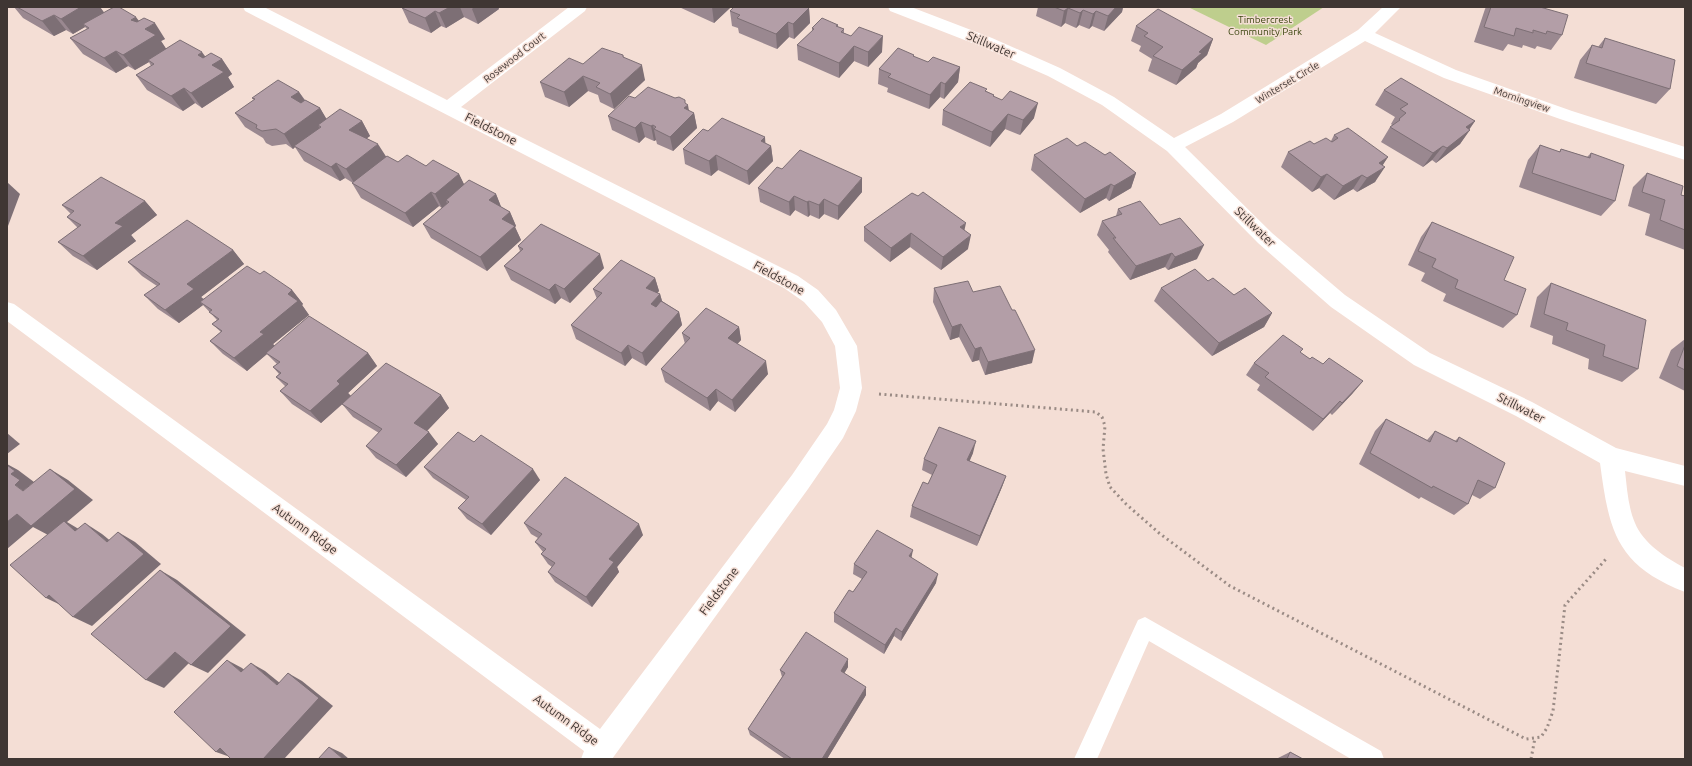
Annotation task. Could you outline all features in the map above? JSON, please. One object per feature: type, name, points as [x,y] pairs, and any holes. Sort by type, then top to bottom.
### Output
[{"type":"street","name":"Fieldstone","points":[[251,7],[791,282],[811,296],[829,316],[846,346],[850,388],[845,411],[835,431],[800,482],[599,753]]},
{"type":"street","name":"Rosewood Court","points":[[448,108],[579,7]]},
{"type":"street","name":"Stillwater","points":[[896,7],[986,42],[1054,72],[1108,101],[1173,146],[1265,238],[1338,300],[1422,359],[1524,409],[1611,457],[1685,476]]},
{"type":"street","name":"Winterset Circle","points":[[1173,146],[1227,118],[1364,34],[1393,7]]},
{"type":"street","name":"Morningview","points":[[1364,34],[1450,74],[1566,115],[1685,154]]},
{"type":"street","name":"Autumn Ridge","points":[[7,310],[599,753]]},
{"type":"street","points":[[1611,457],[1622,522],[1633,542],[1651,560],[1674,576],[1685,580]]},
{"type":"lane","points":[[1085,759],[1145,627],[1373,759]]},
{"type":"path","points":[[849,394],[892,394],[1096,412],[1102,417],[1105,426],[1103,449],[1106,474],[1110,488],[1126,504],[1171,542],[1230,586],[1526,739],[1541,737],[1547,728],[1553,711],[1565,606],[1628,532]]},
{"type":"path","points":[[1531,759],[1535,738]]},
{"type":"green space","name":"Timbercrest Community Park","points":[[1188,7],[1324,7],[1266,45]]},
{"type":"building","points":[[17,7],[81,7],[61,19],[54,15],[42,21]]},
{"type":"building","points":[[114,7],[119,7],[136,17],[131,20],[137,22],[144,18],[155,23],[145,29],[156,35],[123,55],[116,51],[104,58],[70,38],[89,28],[83,24]]},
{"type":"building","points":[[450,7],[439,13],[435,11],[425,18],[402,8]]},
{"type":"building","points":[[734,7],[809,8],[793,24],[788,22],[776,34],[737,18],[740,15],[730,11]]},
{"type":"building","points":[[1054,7],[1116,7],[1108,16],[1096,11],[1093,14],[1083,10],[1080,13],[1068,8],[1064,11]]},
{"type":"building","points":[[1491,7],[1540,7],[1568,15],[1562,35],[1547,31],[1546,34],[1533,30],[1533,33],[1516,28],[1514,36],[1484,27]]},
{"type":"building","points":[[1158,9],[1213,39],[1199,52],[1202,53],[1182,70],[1153,56],[1163,47],[1144,36],[1148,33],[1136,26]]},
{"type":"building","points":[[822,18],[838,25],[836,26],[844,29],[841,32],[851,36],[859,27],[883,36],[868,52],[854,46],[839,63],[797,45],[814,29],[812,28]]},
{"type":"building","points":[[1605,38],[1675,60],[1670,89],[1586,63],[1592,45],[1602,48]]},
{"type":"building","points":[[180,40],[202,52],[198,55],[203,58],[211,53],[222,59],[212,65],[224,72],[191,93],[184,88],[171,96],[136,75],[154,64],[148,60]]},
{"type":"building","points":[[602,48],[623,55],[623,57],[642,65],[610,94],[596,87],[600,83],[583,76],[564,92],[540,82],[569,58],[583,64]]},
{"type":"building","points":[[898,48],[928,62],[933,57],[960,67],[945,84],[941,82],[930,95],[888,77],[891,74],[879,69]]},
{"type":"building","points":[[1401,78],[1475,121],[1466,127],[1470,130],[1447,148],[1443,146],[1433,153],[1390,127],[1400,120],[1399,119],[1406,113],[1400,109],[1408,104],[1384,90]]},
{"type":"building","points":[[278,80],[299,92],[291,97],[301,103],[305,100],[320,108],[284,134],[276,129],[262,131],[256,128],[257,125],[235,113],[255,99],[252,98]]},
{"type":"building","points":[[970,82],[987,89],[985,91],[1002,100],[1010,91],[1038,103],[1023,120],[1008,114],[992,132],[943,110]]},
{"type":"building","points":[[648,87],[675,98],[679,97],[685,100],[685,103],[688,105],[684,108],[694,113],[670,137],[654,129],[656,127],[653,125],[651,126],[641,122],[635,128],[608,116],[629,96],[635,98]]},
{"type":"building","points":[[340,109],[362,121],[349,130],[378,144],[346,169],[336,163],[331,167],[294,146],[321,127],[318,125]]},
{"type":"building","points":[[722,118],[765,137],[761,141],[771,146],[747,171],[716,155],[709,161],[683,149],[703,129],[708,131]]},
{"type":"building","points":[[1348,128],[1388,157],[1379,163],[1385,167],[1367,178],[1362,175],[1343,186],[1327,174],[1321,177],[1288,152],[1310,141],[1314,144],[1326,138],[1332,142],[1338,138],[1334,135]]},
{"type":"building","points":[[1067,138],[1077,146],[1085,142],[1105,155],[1110,152],[1136,173],[1114,186],[1111,184],[1085,199],[1034,155]]},
{"type":"building","points":[[1540,145],[1560,152],[1561,149],[1590,158],[1591,153],[1624,165],[1615,201],[1532,173]]},
{"type":"building","points":[[800,150],[862,178],[838,206],[824,199],[819,205],[809,201],[807,202],[794,196],[789,202],[758,188],[777,167],[782,169]]},
{"type":"building","points":[[407,155],[426,166],[433,160],[459,174],[435,194],[431,192],[405,213],[352,183],[387,156],[398,162]]},
{"type":"building","points":[[1647,173],[1683,186],[1681,195],[1685,196],[1685,230],[1660,220],[1665,200],[1642,192]]},
{"type":"building","points":[[101,177],[145,201],[115,223],[123,226],[83,256],[58,242],[81,225],[67,217],[74,211],[62,205]]},
{"type":"building","points":[[469,180],[496,194],[489,200],[510,212],[502,219],[515,226],[480,257],[423,224],[449,202],[446,200]]},
{"type":"building","points":[[923,192],[966,223],[960,227],[971,235],[943,257],[911,233],[891,248],[864,227],[912,193],[918,196]]},
{"type":"building","points":[[1140,201],[1160,225],[1180,218],[1204,245],[1175,257],[1172,253],[1136,266],[1113,238],[1116,238],[1102,221],[1122,214],[1118,209]]},
{"type":"building","points":[[187,220],[233,250],[187,284],[194,289],[165,310],[144,295],[160,284],[128,262]]},
{"type":"building","points":[[1432,222],[1514,257],[1504,280],[1526,289],[1517,315],[1455,288],[1458,280],[1432,267],[1436,259],[1418,251]]},
{"type":"building","points":[[541,224],[600,254],[564,289],[555,284],[549,290],[504,266],[523,249],[518,246]]},
{"type":"building","points":[[621,260],[655,278],[646,288],[660,294],[651,304],[656,307],[661,301],[679,312],[642,353],[628,345],[621,353],[571,325],[602,293],[593,289]]},
{"type":"building","points":[[247,266],[260,274],[264,271],[292,290],[288,294],[298,301],[260,332],[264,334],[234,358],[210,341],[222,331],[212,324],[219,319],[209,312],[212,310],[200,302]]},
{"type":"building","points":[[1195,269],[1208,281],[1213,278],[1234,295],[1245,288],[1272,313],[1219,343],[1161,288]]},
{"type":"building","points":[[968,281],[973,292],[1000,286],[1012,310],[1015,310],[1035,350],[988,362],[981,347],[975,349],[961,324],[952,327],[934,288]]},
{"type":"building","points":[[1551,283],[1646,320],[1638,369],[1603,356],[1605,345],[1566,330],[1568,323],[1544,314]]},
{"type":"building","points":[[706,308],[739,327],[728,338],[766,361],[732,400],[716,389],[707,398],[661,369],[690,338],[682,333]]},
{"type":"building","points":[[309,316],[368,353],[337,381],[340,384],[310,411],[280,391],[288,384],[276,377],[281,373],[273,367],[280,362],[266,353]]},
{"type":"building","points":[[1283,335],[1303,349],[1300,352],[1310,359],[1312,357],[1323,364],[1329,358],[1363,381],[1342,403],[1340,401],[1323,419],[1265,377],[1269,373],[1254,363]]},
{"type":"building","points":[[1685,345],[1685,370],[1677,366]]},
{"type":"building","points":[[386,363],[441,395],[414,423],[429,432],[396,465],[366,446],[382,429],[342,404]]},
{"type":"building","points":[[1386,419],[1430,442],[1435,431],[1457,442],[1459,437],[1505,463],[1495,488],[1478,480],[1468,504],[1433,486],[1432,488],[1370,453]]},
{"type":"building","points":[[939,427],[976,441],[967,460],[1006,476],[980,536],[912,506],[923,482],[928,484],[937,465],[924,459]]},
{"type":"building","points":[[458,432],[474,442],[481,435],[533,469],[482,524],[458,508],[469,497],[424,467]]},
{"type":"building","points":[[7,465],[15,471],[11,474],[20,480],[15,485],[23,491],[50,469],[75,489],[31,526],[17,514],[7,522]]},
{"type":"building","points":[[565,477],[639,524],[609,559],[614,562],[586,597],[548,572],[555,563],[541,554],[546,549],[535,542],[542,534],[524,523]]},
{"type":"building","points":[[64,521],[75,531],[85,523],[107,542],[118,532],[144,554],[73,617],[49,595],[46,598],[10,565]]},
{"type":"building","points":[[877,530],[913,550],[909,556],[938,574],[902,632],[896,628],[885,645],[834,613],[849,590],[853,592],[867,572],[854,564]]},
{"type":"building","points":[[160,570],[231,626],[191,665],[175,652],[146,680],[91,634]]},
{"type":"building","points":[[806,632],[848,659],[841,671],[866,687],[822,759],[792,759],[748,729],[785,673],[780,670]]},
{"type":"building","points":[[227,660],[241,672],[251,663],[277,685],[288,673],[319,698],[263,759],[231,759],[220,748],[216,752],[174,712]]},
{"type":"building","points":[[329,747],[343,759],[318,759]]},
{"type":"building","points":[[1290,752],[1303,759],[1287,759]]}]
